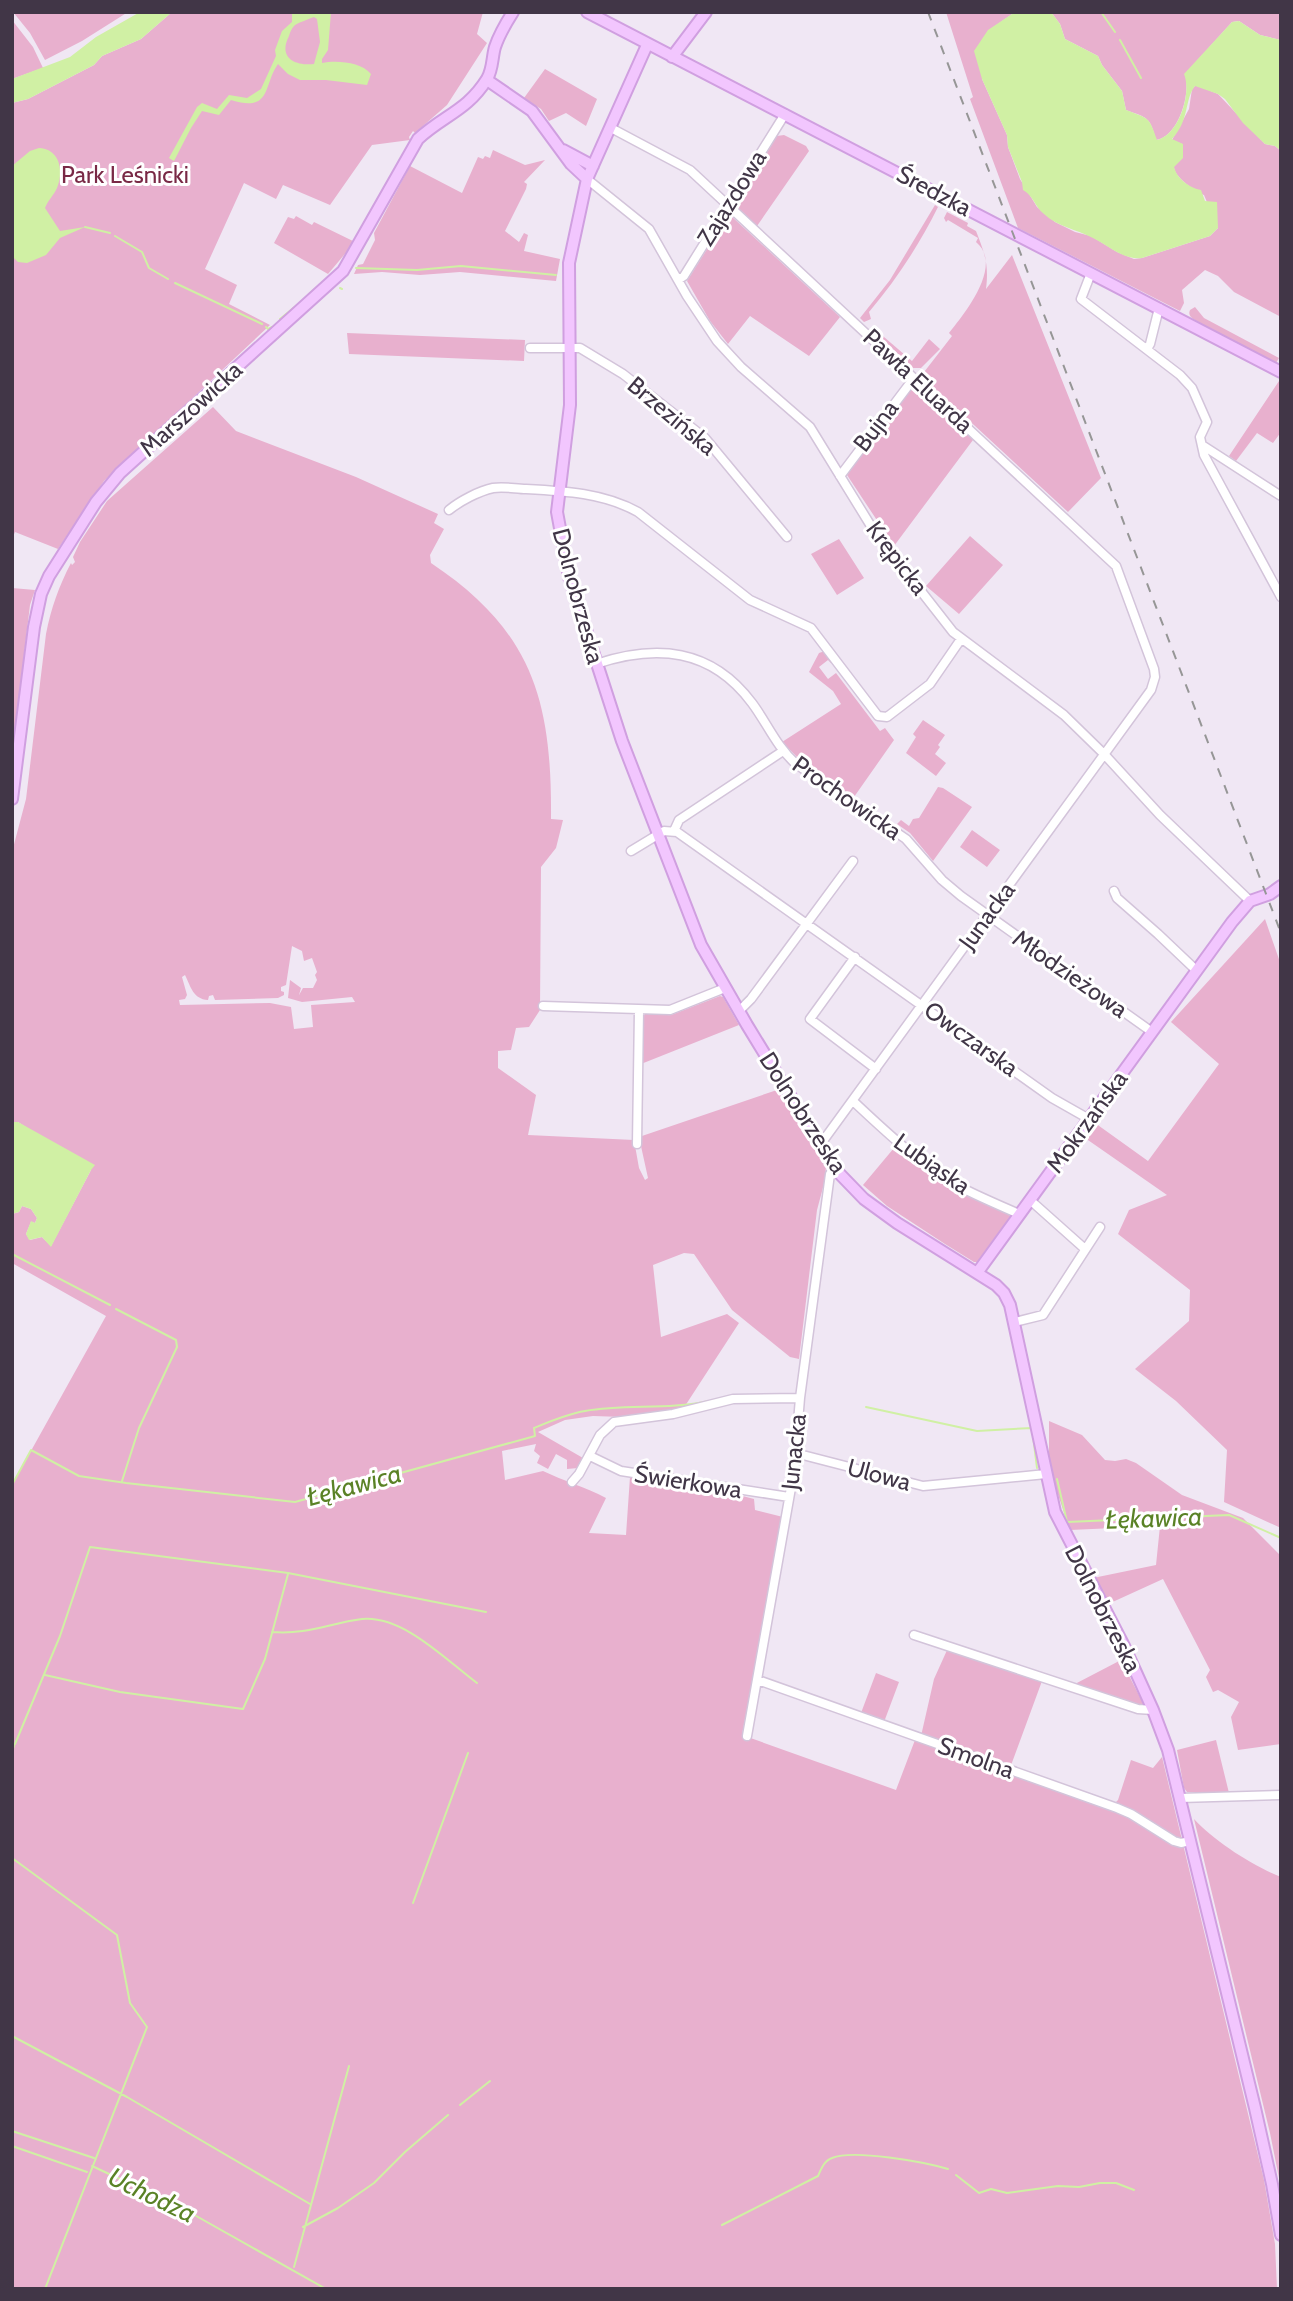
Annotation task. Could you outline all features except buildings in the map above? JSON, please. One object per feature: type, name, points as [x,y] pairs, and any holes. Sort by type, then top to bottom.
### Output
[{"type":"street","points":[[513,12],[495,48],[487,80],[532,111],[557,147],[587,179]]},
{"type":"street","name":"Średzka","points":[[587,12],[1281,372]]},
{"type":"street","points":[[672,57],[706,12]]},
{"type":"street","name":"Dolnobrzeska","points":[[647,45],[587,179],[569,263],[570,405],[557,521],[564,557],[596,664],[657,834],[701,944],[738,1011],[835,1169],[864,1199],[977,1273],[1004,1293],[1010,1305],[1055,1512],[1124,1646],[1168,1750],[1272,2184],[1281,2235]]},
{"type":"street","name":"Marszowicka","points":[[12,799],[33,627],[39,601],[49,576],[96,502],[108,485],[136,458],[334,281],[354,255],[418,139],[436,123],[470,102],[487,80]]},
{"type":"street","name":"Zajazdowa","points":[[678,280],[684,276],[785,114]]},
{"type":"street","name":"Pawła Eluarda","points":[[611,128],[690,170],[1116,566],[1154,669],[1153,687]]},
{"type":"street","points":[[557,147],[593,166]]},
{"type":"street","name":"Krępicka","points":[[587,179],[649,229],[717,341],[741,367],[806,422],[874,531],[947,625],[961,639],[1064,715],[1160,815],[1250,901]]},
{"type":"street","points":[[1091,273],[1081,299],[1181,375],[1192,388],[1207,422],[1200,436],[1204,455],[1281,597]]},
{"type":"street","points":[[1147,349],[1159,309]]},
{"type":"street","points":[[530,348],[570,348]]},
{"type":"street","name":"Brzezińska","points":[[570,348],[580,348],[616,370],[705,438],[787,537]]},
{"type":"street","name":"Bujna","points":[[840,476],[914,377]]},
{"type":"street","points":[[1202,445],[1281,496]]},
{"type":"street","points":[[449,510],[492,489],[559,491],[604,497],[636,511],[750,600],[807,625],[882,718],[930,684],[961,639]]},
{"type":"street","name":"Prochowicka","points":[[596,664],[636,653],[674,654],[703,663],[727,677],[751,702],[783,751],[804,770],[906,839],[942,880],[988,915]]},
{"type":"street","name":"Junacka","points":[[820,1145],[1153,687]]},
{"type":"street","points":[[631,851],[657,834],[674,831],[679,820],[783,751]]},
{"type":"street","name":"Owczarska","points":[[674,831],[1052,1098],[1089,1119]]},
{"type":"street","points":[[738,1011],[751,999],[853,861]]},
{"type":"street","name":"Mokrzańska","points":[[977,1273],[1250,901],[1270,894],[1281,886]]},
{"type":"street","points":[[1114,891],[1117,898],[1197,971]]},
{"type":"street","name":"Młodzieżowa","points":[[988,915],[1152,1032]]},
{"type":"street","points":[[855,957],[810,1019],[876,1069]]},
{"type":"street","points":[[543,1006],[670,1010],[725,988]]},
{"type":"street","points":[[637,1144],[639,1010]]},
{"type":"street","name":"Lubiąska","points":[[853,1101],[896,1141],[930,1167],[964,1188],[1019,1214]]},
{"type":"street","name":"Junacka","points":[[747,1736],[796,1453],[800,1398],[830,1174],[835,1169]]},
{"type":"street","points":[[1030,1200],[1085,1249]]},
{"type":"street","points":[[1015,1322],[1042,1315],[1100,1227]]},
{"type":"street","points":[[572,1482],[590,1456],[600,1435],[614,1422],[673,1414],[733,1399],[800,1398]]},
{"type":"street","name":"Ulowa","points":[[796,1453],[923,1486],[1046,1474]]},
{"type":"street","name":"Świerkowa","points":[[590,1456],[621,1471],[789,1497]]},
{"type":"street","points":[[914,1635],[1138,1709],[1153,1710]]},
{"type":"street","name":"Smolna","points":[[758,1680],[1117,1808],[1174,1841],[1190,1841]]},
{"type":"street","points":[[1180,1798],[1281,1795]]},
{"type":"green space","points":[[13,12],[128,12],[45,60],[30,33]]},
{"type":"green space","name":"Park Leśnicki","points":[[172,12],[483,12],[477,34],[487,43],[447,105],[415,133],[413,131],[410,140],[372,145],[330,205],[283,185],[276,199],[244,183],[205,269],[237,285],[229,304],[270,325],[104,481],[58,549],[15,532],[12,539],[12,103],[28,99],[94,65],[102,56],[141,39]]},
{"type":"green space","points":[[946,12],[1015,12],[988,31],[982,79],[1007,135],[1008,147],[1020,179],[1037,207],[1055,222],[1091,236],[1117,252],[1134,259],[1142,258],[1210,236],[1218,228],[1204,195],[1181,179],[1174,167],[1182,144],[1172,140],[1189,109],[1192,89],[1196,85],[1218,94],[1265,144],[1275,146],[1281,151],[1281,317],[1234,292],[1218,276],[1205,270],[1182,290],[1184,303],[1180,311],[1018,228],[970,99],[973,97]]},
{"type":"green space","points":[[1051,12],[1281,12],[1281,40],[1260,35],[1239,21],[1232,22],[1185,74],[1185,102],[1181,113],[1171,131],[1156,140],[1147,119],[1126,110],[1122,91],[1098,56],[1065,39],[1060,24]]},
{"type":"green space","points":[[12,20],[33,47],[43,68],[12,79]]},
{"type":"green space","points":[[545,69],[597,99],[586,126],[566,113],[549,121],[541,109],[524,98]]},
{"type":"green space","points":[[784,135],[806,146],[809,151],[757,226],[735,205],[777,136]]},
{"type":"green space","points":[[493,150],[525,165],[545,160],[524,182],[527,184],[526,189],[505,231],[519,242],[524,233],[528,235],[524,251],[560,259],[556,281],[460,272],[420,275],[382,272],[354,274],[358,265],[363,264],[375,240],[374,233],[410,166],[462,193],[478,157],[490,158]]},
{"type":"green space","points":[[935,205],[938,207],[915,248],[869,312],[871,319],[864,322],[860,318],[890,280]]},
{"type":"green space","points":[[947,212],[968,223],[967,226],[976,231],[983,252],[976,242],[978,238],[948,220],[946,222],[944,218]]},
{"type":"green space","points":[[729,214],[840,317],[809,356],[750,316],[728,344],[710,321],[687,281]]},
{"type":"green space","points":[[296,216],[355,242],[328,274],[274,243],[288,217],[294,219]]},
{"type":"green space","points":[[984,252],[986,260],[987,273],[986,289],[1012,255],[1101,478],[1068,512],[921,376],[952,336],[949,333],[979,289],[986,263]]},
{"type":"green space","points":[[1195,307],[1204,318],[1279,358],[1276,363],[1193,319],[1189,312]]},
{"type":"green space","points":[[877,331],[912,361],[929,339],[940,349],[921,368],[913,368],[876,333]]},
{"type":"green space","points":[[347,333],[525,340],[524,361],[349,354]]},
{"type":"green space","points":[[1279,381],[1281,432],[1273,443],[1257,433],[1236,461],[1229,456]]},
{"type":"green space","points":[[916,386],[973,440],[894,546],[847,475],[911,388]]},
{"type":"green space","points":[[213,407],[236,431],[356,477],[438,514],[434,523],[444,529],[430,555],[431,563],[493,615],[514,643],[530,672],[547,739],[551,819],[563,820],[556,848],[541,867],[540,1010],[529,1027],[516,1028],[511,1050],[498,1051],[498,1068],[536,1095],[528,1135],[634,1140],[639,1168],[645,1180],[648,1178],[639,1137],[777,1090],[826,1166],[817,1210],[799,1359],[790,1357],[732,1310],[694,1254],[684,1253],[653,1265],[661,1337],[727,1314],[739,1323],[685,1406],[662,1413],[565,1420],[538,1432],[583,1458],[578,1468],[567,1469],[567,1460],[556,1454],[548,1469],[537,1463],[540,1456],[534,1451],[536,1444],[502,1451],[505,1480],[543,1471],[606,1498],[589,1533],[626,1535],[630,1477],[716,1489],[754,1499],[755,1510],[783,1517],[742,1735],[896,1790],[915,1740],[1114,1804],[1118,1800],[1131,1760],[1153,1768],[1162,1757],[1264,2180],[1275,2244],[1277,2289],[12,2289],[12,1485],[106,1316],[12,1263],[12,1214],[19,1212],[22,1206],[31,1209],[37,1218],[35,1223],[31,1222],[26,1234],[30,1240],[42,1237],[51,1246],[91,1170],[18,1122],[12,1122],[12,852],[26,799],[50,615],[71,563],[72,565],[75,562],[73,557],[80,542],[107,501]],"holes":[[[292,946],[302,951],[304,961],[312,958],[317,980],[313,988],[303,988],[299,995],[301,988],[290,980],[288,998],[302,1002],[352,997],[355,1002],[311,1005],[313,1027],[294,1029],[291,1007],[270,1003],[180,1005],[179,1000],[185,999],[187,995],[182,977],[185,975],[193,992],[203,999],[208,1000],[209,996],[213,995],[215,1000],[278,998],[284,995],[281,987],[286,985]]]},
{"type":"green space","points":[[970,536],[1003,565],[959,614],[926,586]]},
{"type":"green space","points":[[839,539],[864,578],[837,595],[811,554]]},
{"type":"green space","points":[[12,588],[35,590],[30,605],[12,754]]},
{"type":"green space","points":[[825,651],[832,662],[828,660],[819,667],[828,679],[836,673],[880,731],[885,728],[894,740],[854,797],[804,764],[782,742],[841,704],[833,691],[809,672],[819,653]]},
{"type":"green space","points":[[923,720],[945,735],[935,754],[946,763],[936,776],[906,753],[916,737],[913,734]]},
{"type":"green space","points":[[938,787],[972,807],[933,861],[910,833],[897,824],[901,820],[909,826],[913,819],[919,818]]},
{"type":"green space","points":[[972,830],[1000,850],[987,867],[960,847]]},
{"type":"green space","points":[[1265,919],[1281,965],[1281,1528],[1224,1502],[1227,1450],[1176,1401],[1135,1369],[1189,1321],[1190,1290],[1118,1234],[1129,1210],[1167,1195],[1085,1138],[1095,1123],[1148,1161],[1219,1064],[1171,1022]]},
{"type":"green space","points":[[720,996],[739,1025],[641,1064],[641,1020],[645,1014],[671,1015]]},
{"type":"green space","points":[[894,1148],[1010,1214],[1010,1221],[982,1262],[974,1262],[945,1244],[887,1206],[863,1185]]},
{"type":"green space","points":[[1049,1421],[1082,1435],[1105,1460],[1126,1459],[1136,1463],[1182,1495],[1243,1518],[1281,1556],[1281,1744],[1238,1750],[1231,1717],[1239,1702],[1218,1690],[1213,1692],[1206,1677],[1210,1670],[1163,1579],[1106,1605],[1093,1578],[1156,1565],[1160,1526],[1070,1530],[1049,1468]]},
{"type":"green space","points":[[948,1648],[1042,1681],[1010,1768],[921,1736],[934,1679]]},
{"type":"green space","points":[[1121,1660],[1145,1707],[1073,1685]]},
{"type":"green space","points":[[876,1673],[899,1682],[884,1722],[861,1713]]},
{"type":"green space","points":[[1216,1740],[1229,1793],[1187,1792],[1177,1750]]},
{"type":"green space","points":[[1194,1819],[1234,1852],[1281,1877],[1281,2188],[1270,2133]]},
{"type":"shaded area","points":[[140,12],[172,12],[141,39],[102,56],[94,65],[28,99],[12,103],[12,79],[70,57],[96,37]]},
{"type":"shaded area","points":[[292,12],[331,12],[328,50],[322,63],[355,64],[371,74],[367,85],[300,80],[288,74],[278,64],[260,100],[244,103],[231,100],[219,115],[202,111],[174,161],[169,158],[197,107],[202,103],[217,109],[229,95],[247,98],[261,89],[276,56],[275,50],[282,31],[292,22]],"holes":[[[314,17],[317,19],[320,42],[314,64],[294,62],[285,50],[291,30],[303,21]]]},
{"type":"shaded area","points":[[1015,12],[1051,12],[1060,24],[1065,39],[1098,56],[1122,91],[1126,110],[1148,120],[1157,140],[1172,130],[1182,112],[1186,92],[1184,74],[1232,22],[1239,21],[1260,35],[1281,40],[1281,151],[1275,146],[1265,144],[1243,123],[1225,99],[1195,86],[1182,125],[1172,139],[1183,144],[1183,158],[1174,167],[1184,182],[1201,190],[1205,201],[1217,202],[1218,228],[1210,236],[1135,258],[1122,255],[1093,238],[1055,222],[1041,211],[1023,190],[1008,147],[1007,135],[982,79],[974,51],[988,30]]},
{"type":"shaded area","points":[[39,148],[52,152],[60,168],[57,188],[45,208],[60,231],[85,227],[60,238],[46,255],[27,263],[18,262],[12,256],[12,166],[30,151]]},
{"type":"shaded area","points":[[12,1122],[18,1122],[95,1165],[51,1247],[42,1237],[29,1240],[26,1234],[31,1221],[35,1223],[37,1218],[31,1209],[22,1206],[19,1212],[12,1214]]},
{"type":"waterway","points":[[1101,12],[1115,32]]},
{"type":"waterway","points":[[1120,40],[1141,78]]},
{"type":"waterway","points":[[85,227],[110,233]]},
{"type":"waterway","points":[[115,236],[142,252],[149,268],[168,279]]},
{"type":"waterway","points":[[356,268],[417,270],[461,266],[556,275]]},
{"type":"waterway","points":[[309,294],[324,281]]},
{"type":"waterway","points":[[175,283],[262,324]]},
{"type":"waterway","points":[[280,319],[302,301]]},
{"type":"waterway","points":[[266,327],[272,327]]},
{"type":"waterway","points":[[12,1254],[110,1305]]},
{"type":"waterway","points":[[116,1309],[176,1340],[177,1347],[139,1428],[122,1481]]},
{"type":"waterway","name":"Łękawica","points":[[12,1485],[31,1450],[79,1476],[295,1502],[535,1436],[534,1428],[578,1412],[709,1401]]},
{"type":"waterway","name":"Łękawica","points":[[866,1407],[977,1431],[1032,1428],[1037,1468]]},
{"type":"waterway","name":"Łękawica","points":[[1057,1479],[1067,1522],[1229,1515],[1281,1538]]},
{"type":"waterway","points":[[15,1744],[60,1636],[90,1547],[288,1573],[486,1612]]},
{"type":"waterway","points":[[45,1675],[120,1692],[243,1709],[265,1659],[288,1574]]},
{"type":"waterway","points":[[272,1632],[296,1632],[362,1619],[377,1620],[408,1631],[477,1683]]},
{"type":"waterway","points":[[12,1751],[14,1746]]},
{"type":"waterway","points":[[413,1903],[468,1753]]},
{"type":"waterway","points":[[12,1858],[117,1935],[130,2003],[147,2027],[45,2289]]},
{"type":"waterway","points":[[12,2036],[127,2097],[310,2204]]},
{"type":"waterway","points":[[294,2267],[349,2066]]},
{"type":"waterway","points":[[460,2105],[490,2081]]},
{"type":"waterway","points":[[303,2227],[338,2208],[374,2183],[448,2115]]},
{"type":"waterway","points":[[12,2131],[94,2158]]},
{"type":"waterway","points":[[12,2146],[87,2172]]},
{"type":"waterway","points":[[722,2225],[818,2176],[825,2163],[832,2158],[872,2156],[948,2169]]},
{"type":"waterway","name":"Uchodza","points":[[92,2166],[182,2208],[326,2289]]},
{"type":"waterway","points":[[956,2175],[979,2193],[991,2189],[1007,2193],[1100,2183],[1116,2183],[1134,2190]]},
{"type":"railway","points":[[928,12],[1281,933]]}]
